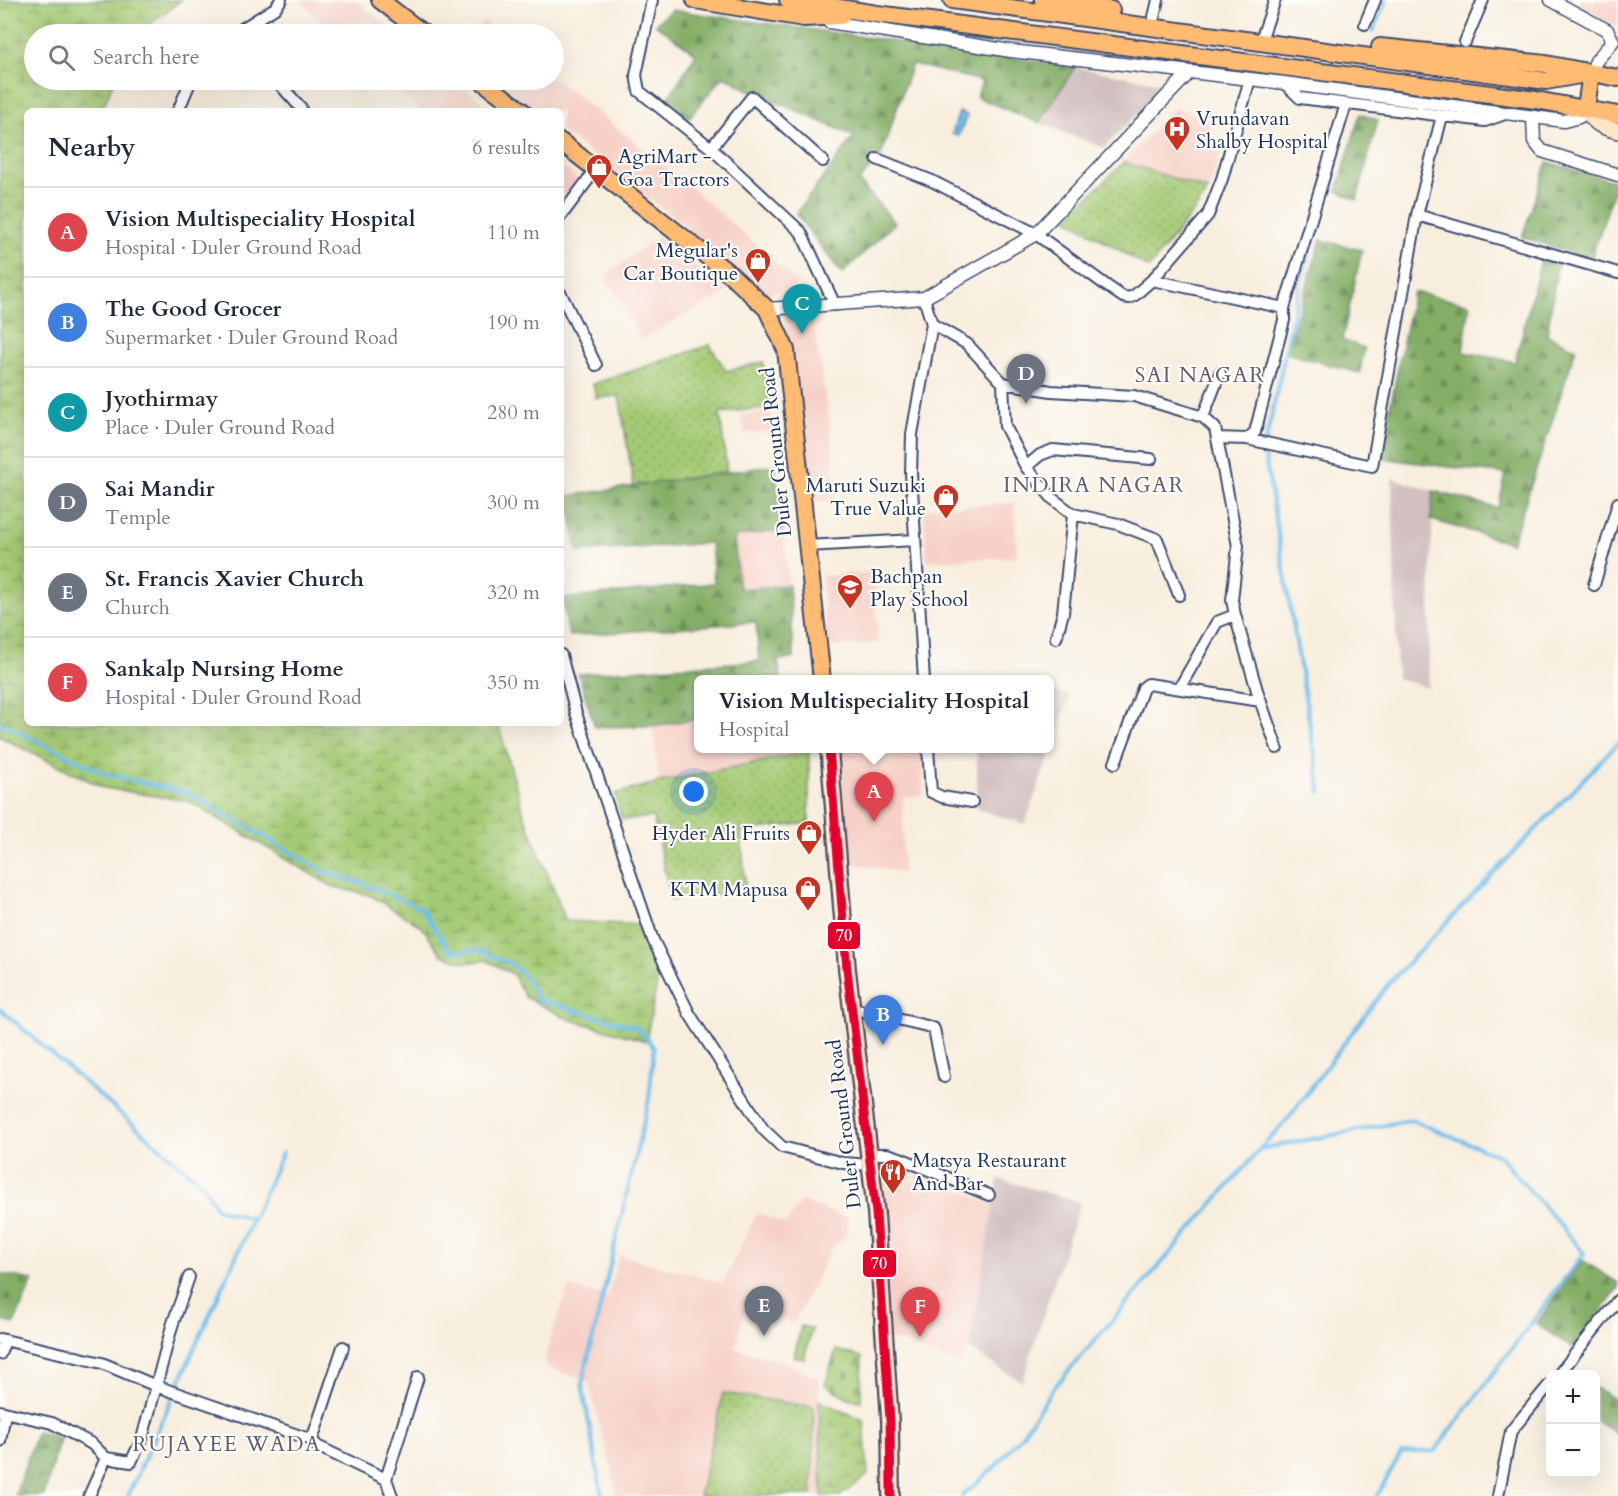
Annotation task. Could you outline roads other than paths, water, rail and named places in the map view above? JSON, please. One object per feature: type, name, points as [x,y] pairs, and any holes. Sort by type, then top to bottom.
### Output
[{"type":"main road","points":[[380,0],[411,24]]},
{"type":"main road","points":[[695,0],[804,18],[878,14]]},
{"type":"main road","points":[[788,0],[878,14],[1536,100],[1618,115]]},
{"type":"main road","points":[[952,0],[1546,81],[1591,73]]},
{"type":"main road","points":[[1043,0],[1263,34],[1546,64],[1618,78]]},
{"type":"main road","points":[[1591,73],[1586,108],[1591,120],[1602,127],[1618,131]]},
{"type":"main road","points":[[494,90],[518,108]]},
{"type":"main road","name":"Duler Ground Road","points":[[564,144],[731,275],[767,309],[786,350],[821,675]]},
{"type":"main road","name":"Duler Ground Road","points":[[829,753],[851,1008],[876,1213],[890,1421],[888,1494]]},
{"type":"street","points":[[250,24],[275,8],[281,0]]},
{"type":"street","points":[[652,0],[636,75],[639,91],[711,148],[801,232],[836,304]]},
{"type":"street","points":[[1154,17],[1158,0]]},
{"type":"street","points":[[1263,34],[1275,0]]},
{"type":"street","points":[[1365,24],[1375,0]]},
{"type":"street","points":[[1465,42],[1483,0]]},
{"type":"street","points":[[1551,0],[1607,30],[1615,39],[1596,61],[1591,73]]},
{"type":"street","points":[[804,18],[1011,51],[1189,74],[1284,83],[1533,117],[1564,120],[1579,117],[1586,108]]},
{"type":"street","points":[[767,309],[924,298],[1036,234],[1189,74]]},
{"type":"street","points":[[877,159],[932,181],[1036,234],[1123,297],[1129,298],[1152,280],[1208,215],[1222,179],[1250,79]]},
{"type":"street","points":[[1284,83],[1300,99],[1485,121],[1508,113]]},
{"type":"street","points":[[179,108],[187,90]]},
{"type":"street","points":[[285,90],[301,108]]},
{"type":"street","points":[[711,148],[752,98],[823,161]]},
{"type":"street","points":[[1247,439],[1255,432],[1284,320],[1284,308],[1346,104]]},
{"type":"street","points":[[1217,438],[1247,439],[1372,466],[1417,215],[1442,116]]},
{"type":"street","points":[[1533,117],[1534,141],[1542,151],[1618,176]]},
{"type":"street","points":[[564,212],[596,169]]},
{"type":"street","points":[[1417,215],[1618,273]]},
{"type":"street","points":[[1152,280],[1284,308]]},
{"type":"street","points":[[924,298],[932,324],[912,434],[911,473],[924,675]]},
{"type":"street","points":[[564,300],[596,365]]},
{"type":"street","points":[[932,324],[967,344],[1003,383],[1051,391],[1134,396],[1203,417],[1215,428],[1238,546],[1232,600],[1234,615],[1277,748]]},
{"type":"street","points":[[1203,417],[1220,373]]},
{"type":"street","points":[[1003,383],[1005,426],[1026,467],[1053,499],[1073,514],[1118,524],[1156,539],[1179,595]]},
{"type":"street","points":[[1026,467],[1040,455],[1053,450],[1151,459]]},
{"type":"street","points":[[1594,585],[1618,503]]},
{"type":"street","points":[[1056,638],[1063,613],[1073,514]]},
{"type":"street","points":[[807,546],[915,540]]},
{"type":"street","points":[[1180,687],[1216,622],[1234,615]]},
{"type":"street","points":[[564,667],[576,713],[653,940],[689,1013],[763,1130],[782,1147],[843,1162],[869,1160],[887,1154],[988,1195]]},
{"type":"street","points":[[1114,763],[1145,686],[1148,684],[1261,701]]},
{"type":"street","points":[[928,753],[931,792],[942,797],[972,802]]},
{"type":"street","points":[[851,1008],[934,1029],[945,1077]]},
{"type":"street","points":[[0,1441],[3,1412],[52,1423],[92,1444],[106,1458],[130,1462],[142,1439],[172,1326],[189,1277]]},
{"type":"street","points":[[1562,1370],[1618,1300]]},
{"type":"street","points":[[0,1354],[2,1339],[102,1363],[156,1386],[312,1440],[317,1446],[386,1479]]},
{"type":"street","points":[[312,1440],[343,1347]]},
{"type":"street","points":[[392,1496],[386,1479],[418,1377]]},
{"type":"street","points":[[1498,1496],[1511,1431],[1546,1390]]},
{"type":"street","points":[[88,1496],[106,1458]]},
{"type":"water","points":[[959,112],[967,115],[959,136],[952,134]]},
{"type":"waterway","points":[[1373,31],[1386,0]]},
{"type":"waterway","points":[[1321,792],[1264,450],[1300,284],[1327,193]]},
{"type":"waterway","points":[[0,723],[106,774],[188,793],[325,872],[362,883],[421,908],[451,952],[478,950],[513,965],[527,979],[538,1000],[639,1028],[654,1048],[649,1099],[582,1384],[602,1496]]},
{"type":"waterway","points":[[1260,1149],[1287,1120],[1389,983],[1618,743]]},
{"type":"waterway","points":[[0,1009],[203,1185],[217,1209],[252,1219]]},
{"type":"waterway","points":[[962,1496],[994,1468],[1022,1435],[1052,1390],[1260,1149],[1411,1120],[1500,1156],[1584,1253],[1435,1451],[1401,1453],[1377,1496]]},
{"type":"waterway","points":[[128,1496],[283,1152]]},
{"type":"place","name":"Vrundavan Shalby Hospital","points":[[1177,152]]},
{"type":"place","name":"AgriMart - Goa Tractors","points":[[599,190]]},
{"type":"place","name":"Megular's Car Boutique","points":[[758,284]]},
{"type":"place","name":"Jyothirmay","points":[[802,334]]},
{"type":"place","name":"Sai Mandir","points":[[1026,404]]},
{"type":"place","name":"Maruti Suzuki True Value","points":[[946,520]]},
{"type":"place","name":"Bachpan Play School","points":[[850,610]]},
{"type":"place","name":"Vision Multispeciality Hospital","points":[[874,822]]},
{"type":"place","name":"Hyder Ali Fruits","points":[[809,856]]},
{"type":"place","name":"KTM Mapusa","points":[[808,912]]},
{"type":"place","name":"The Good Grocer","points":[[883,1045]]},
{"type":"place","name":"Matsya Restaurant And Bar","points":[[893,1195]]},
{"type":"place","name":"St. Francis Xavier Church","points":[[764,1336]]},
{"type":"place","name":"Sankalp Nursing Home","points":[[920,1337]]},
{"type":"district","name":"SAI NAGAR","points":[[1200,375]]},
{"type":"district","name":"INDIRA NAGAR","points":[[1094,485]]},
{"type":"district","name":"RUJAYEE WADA","points":[[227,1444]]}]
